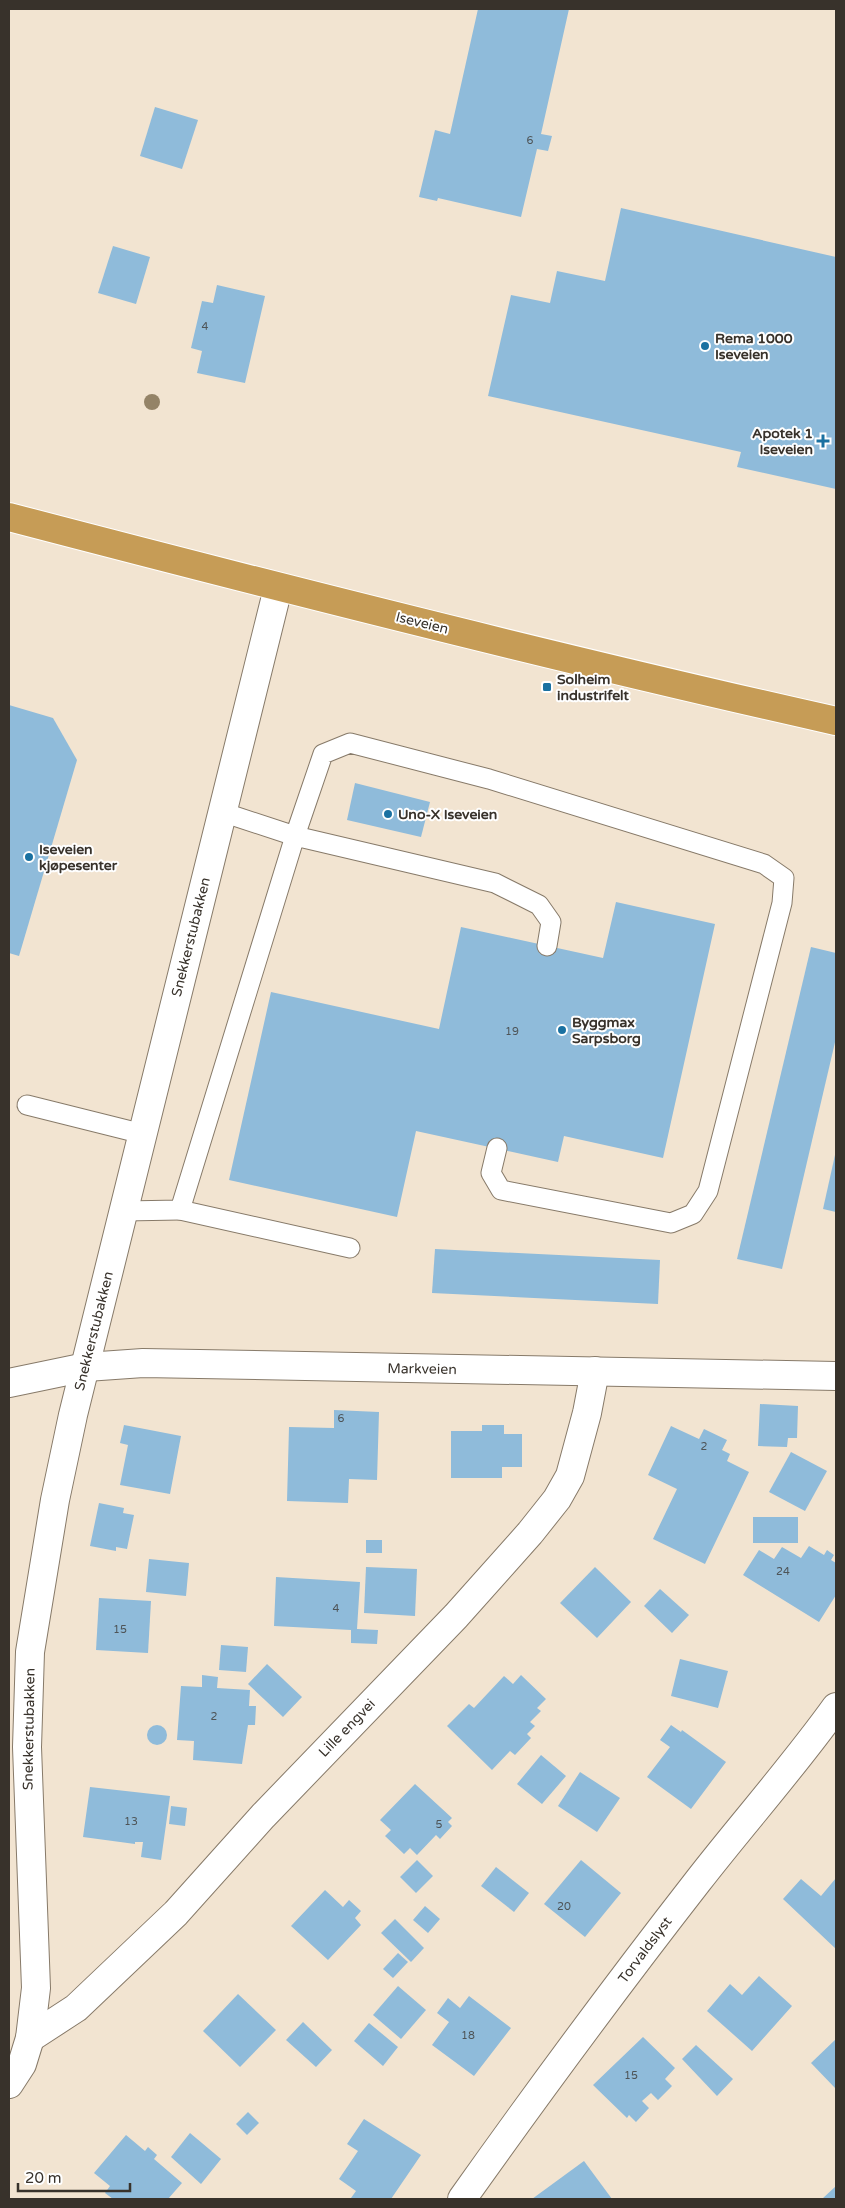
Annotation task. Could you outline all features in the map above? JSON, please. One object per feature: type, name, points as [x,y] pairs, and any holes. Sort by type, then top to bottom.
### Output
[{"type":"highway","name":"Iseveien","points":[[9,517],[278,588],[672,684],[836,720]]},
{"type":"street","name":"Snekkerstubakken","points":[[9,2084],[22,2064],[30,2038],[36,1988],[27,1756],[30,1652],[55,1500],[124,1211],[278,588]]},
{"type":"street","name":"Markveien","points":[[9,1383],[86,1367],[143,1363],[836,1376]]},
{"type":"street","name":"Lille engvei","points":[[30,2038],[76,2008],[176,1913],[243,1838],[456,1616],[530,1533],[557,1499],[570,1476],[587,1413],[595,1371]]},
{"type":"street","name":"Torvaldslyst","points":[[462,2199],[567,2052],[699,1880],[814,1739],[836,1707]]},
{"type":"lane","points":[[180,1210],[295,836],[323,754],[350,742],[489,779],[764,864],[784,878],[782,903],[708,1191],[693,1214],[671,1222],[501,1190],[491,1174],[497,1148]]},
{"type":"lane","points":[[222,812],[295,836],[495,883],[539,905],[551,922],[547,946]]},
{"type":"lane","points":[[27,1106],[143,1134]]},
{"type":"lane","points":[[124,1211],[180,1210],[350,1248]]},
{"type":"building","points":[[478,9],[569,9],[541,134],[552,136],[548,151],[537,149],[521,217],[438,198],[437,201],[419,197],[435,130],[450,134]]},
{"type":"building","points":[[155,107],[198,120],[182,169],[140,156]]},
{"type":"building","points":[[621,208],[836,257],[836,489],[737,467],[741,452],[488,396],[511,295],[550,303],[557,271],[605,281]]},
{"type":"building","points":[[113,246],[150,257],[136,304],[98,293]]},
{"type":"building","points":[[217,285],[265,296],[245,383],[197,373],[202,351],[191,348],[202,301],[213,303]]},
{"type":"building","name":"Iseveien kjøpesenter","points":[[9,705],[53,718],[77,760],[19,956],[9,953]]},
{"type":"building","points":[[355,783],[430,802],[421,837],[347,820]]},
{"type":"building","points":[[616,902],[715,924],[663,1158],[564,1136],[558,1162],[416,1131],[397,1217],[229,1180],[271,992],[439,1029],[461,927],[603,958]]},
{"type":"building","points":[[811,947],[836,953],[836,1038],[782,1269],[737,1259]]},
{"type":"building","points":[[836,1155],[836,1212],[823,1209]]},
{"type":"building","points":[[435,1249],[660,1260],[658,1304],[432,1293]]},
{"type":"building","points":[[760,1404],[798,1406],[797,1438],[788,1438],[787,1447],[758,1446]]},
{"type":"building","points":[[334,1410],[379,1412],[377,1480],[349,1479],[348,1503],[287,1501],[289,1427],[334,1428]]},
{"type":"building","points":[[124,1425],[181,1436],[170,1494],[120,1485],[128,1445],[120,1443]]},
{"type":"building","points":[[482,1425],[504,1425],[504,1434],[522,1434],[522,1467],[502,1467],[502,1478],[451,1478],[451,1431],[482,1431]]},
{"type":"building","points":[[671,1426],[699,1439],[704,1429],[727,1440],[722,1450],[730,1454],[727,1461],[749,1472],[705,1564],[653,1539],[677,1489],[648,1475]]},
{"type":"building","points":[[791,1452],[827,1471],[805,1511],[769,1492]]},
{"type":"building","points":[[99,1503],[124,1508],[123,1513],[134,1515],[127,1549],[116,1547],[116,1551],[90,1546]]},
{"type":"building","points":[[753,1517],[798,1517],[798,1543],[753,1543]]},
{"type":"building","points":[[366,1540],[382,1540],[382,1553],[366,1553]]},
{"type":"building","points":[[809,1546],[824,1555],[827,1550],[834,1555],[831,1560],[836,1563],[836,1595],[819,1622],[743,1575],[759,1550],[774,1559],[782,1547],[801,1558]]},
{"type":"building","points":[[149,1559],[189,1563],[186,1596],[146,1592]]},
{"type":"building","points":[[366,1567],[417,1569],[415,1616],[364,1613]]},
{"type":"building","points":[[595,1567],[631,1602],[597,1638],[560,1603]]},
{"type":"building","points":[[276,1577],[360,1582],[357,1629],[378,1630],[377,1644],[351,1643],[351,1630],[274,1626]]},
{"type":"building","points":[[660,1589],[689,1615],[672,1633],[644,1606]]},
{"type":"building","points":[[99,1598],[151,1601],[148,1653],[96,1650]]},
{"type":"building","points":[[221,1645],[248,1647],[246,1672],[219,1670]]},
{"type":"building","points":[[680,1659],[728,1671],[718,1708],[671,1696]]},
{"type":"building","points":[[267,1664],[302,1697],[283,1717],[248,1684]]},
{"type":"building","points":[[202,1675],[218,1677],[217,1688],[250,1690],[249,1706],[256,1706],[255,1725],[248,1725],[242,1764],[193,1760],[194,1741],[177,1740],[181,1686],[202,1687]]},
{"type":"building","points":[[521,1675],[546,1699],[537,1708],[541,1711],[530,1722],[535,1726],[527,1734],[531,1738],[515,1755],[510,1751],[492,1770],[447,1726],[469,1704],[474,1708],[504,1676],[513,1684]]},
{"type":"building","points":[[153,1725],[161,1725],[167,1731],[167,1739],[161,1745],[153,1745],[147,1739],[147,1731]]},
{"type":"building","points":[[671,1725],[681,1732],[682,1730],[726,1762],[691,1809],[647,1777],[670,1747],[660,1740]]},
{"type":"building","points":[[541,1755],[566,1776],[542,1804],[517,1784]]},
{"type":"building","points":[[580,1772],[620,1798],[597,1832],[558,1806]]},
{"type":"building","points":[[415,1784],[452,1818],[448,1822],[452,1826],[440,1839],[436,1835],[417,1855],[410,1848],[404,1854],[385,1836],[391,1830],[380,1820]]},
{"type":"building","points":[[90,1787],[170,1796],[161,1860],[141,1857],[143,1842],[135,1842],[135,1844],[83,1837]]},
{"type":"building","points":[[171,1806],[187,1808],[185,1826],[169,1824]]},
{"type":"building","points":[[417,1860],[433,1876],[416,1893],[400,1877]]},
{"type":"building","points":[[581,1860],[621,1893],[585,1937],[544,1904]]},
{"type":"building","points":[[496,1867],[529,1893],[514,1912],[481,1886]]},
{"type":"building","points":[[836,1878],[836,1949],[783,1899],[801,1879],[821,1896]]},
{"type":"building","points":[[325,1890],[343,1907],[349,1900],[361,1911],[355,1918],[361,1925],[328,1960],[291,1926]]},
{"type":"building","points":[[425,1906],[440,1919],[428,1933],[413,1920]]},
{"type":"building","points":[[395,1919],[424,1948],[411,1962],[381,1933]]},
{"type":"building","points":[[398,1953],[408,1962],[393,1978],[383,1969]]},
{"type":"building","points":[[759,1976],[792,2006],[752,2051],[707,2011],[730,1984],[742,1995]]},
{"type":"building","points":[[398,1986],[426,2010],[401,2039],[373,2015]]},
{"type":"building","points":[[238,1994],[276,2030],[240,2067],[203,2031]]},
{"type":"building","points":[[469,1996],[511,2028],[474,2076],[432,2045],[449,2022],[437,2013],[448,1998],[460,2008]]},
{"type":"building","points":[[303,2022],[332,2050],[316,2067],[286,2040]]},
{"type":"building","points":[[369,2023],[398,2047],[383,2066],[354,2041]]},
{"type":"building","points":[[643,2037],[675,2068],[665,2079],[672,2086],[658,2100],[651,2093],[642,2101],[649,2108],[636,2122],[629,2115],[627,2118],[593,2085]]},
{"type":"building","points":[[836,2039],[836,2089],[811,2063]]},
{"type":"building","points":[[696,2045],[733,2079],[717,2096],[682,2059]]},
{"type":"building","points":[[248,2112],[259,2123],[247,2135],[236,2124]]},
{"type":"building","points":[[364,2119],[421,2155],[391,2199],[353,2199],[351,2198],[356,2191],[339,2179],[358,2151],[347,2144]]},
{"type":"building","points":[[190,2133],[221,2159],[201,2184],[171,2157]]},
{"type":"building","points":[[126,2135],[145,2151],[148,2147],[157,2155],[154,2159],[182,2183],[168,2199],[113,2199],[105,2193],[110,2186],[94,2173]]},
{"type":"building","points":[[584,2161],[612,2199],[532,2199]]},
{"type":"building","points":[[836,2186],[836,2199],[822,2199]]},
{"type":"place","name":"Rema 1000 Iseveien","points":[[705,346]]},
{"type":"place","name":"Apotek 1 Iseveien","points":[[823,441]]},
{"type":"place","name":"Solheim industrifelt","points":[[547,687]]},
{"type":"place","name":"Uno-X Iseveien","points":[[388,814]]},
{"type":"place","name":"Iseveien kjøpesenter","points":[[29,857]]},
{"type":"place","name":"Byggmax Sarpsborg","points":[[562,1030]]}]
